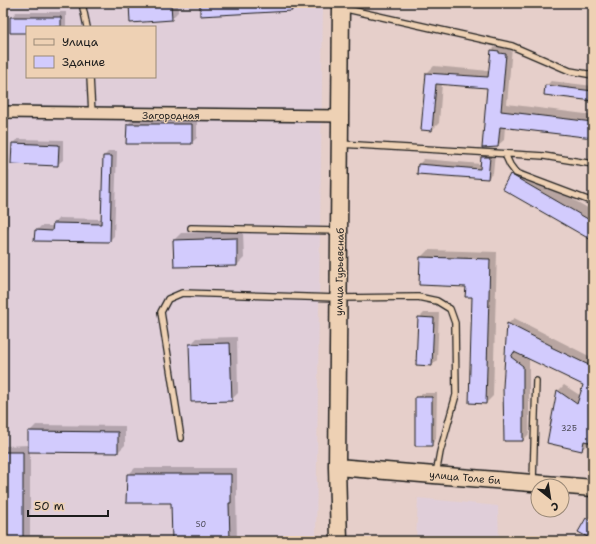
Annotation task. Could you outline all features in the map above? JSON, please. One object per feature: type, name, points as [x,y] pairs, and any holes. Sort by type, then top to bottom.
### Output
[{"type":"street","name":"улица Гурьевснаб","points":[[339,541],[337,467],[341,6]]},
{"type":"street","name":"Загородная","points":[[3,112],[339,116]]},
{"type":"street","name":"улица Толе би","points":[[337,467],[530,483]]},
{"type":"street","name":"улица Толе би","points":[[570,486],[593,488]]},
{"type":"lane","points":[[82,3],[87,26]]},
{"type":"lane","points":[[341,6],[512,46],[570,71],[593,74]]},
{"type":"lane","points":[[90,78],[92,114]]},
{"type":"lane","points":[[340,144],[544,156],[593,164]]},
{"type":"lane","points":[[505,154],[516,173],[593,202]]},
{"type":"lane","points":[[191,228],[339,231]]},
{"type":"lane","points":[[181,438],[161,312],[168,299],[182,293],[338,298],[418,297],[437,301],[450,309],[454,323],[456,396],[440,452],[436,475]]},
{"type":"lane","points":[[533,478],[536,381]]},
{"type":"shaded area","points":[[3,3],[323,3],[316,541],[3,541]]},
{"type":"shaded area","points":[[418,498],[498,506],[499,541],[416,541]]},
{"type":"building","points":[[129,3],[171,3],[172,20],[130,23]]},
{"type":"building","points":[[200,3],[291,3],[292,11],[200,16]]},
{"type":"building","points":[[10,17],[61,17],[61,26],[26,26],[26,33],[10,33]]},
{"type":"building","points":[[491,50],[506,54],[501,111],[593,122],[593,138],[500,127],[498,147],[482,148],[487,88],[436,84],[432,131],[421,130],[426,73],[488,77]]},
{"type":"building","points":[[545,85],[593,91],[593,101],[544,95]]},
{"type":"building","points":[[127,124],[192,124],[192,144],[126,144]]},
{"type":"building","points":[[12,143],[59,145],[58,166],[11,164]]},
{"type":"building","points":[[103,156],[112,156],[110,242],[34,241],[35,230],[52,231],[53,223],[101,224]]},
{"type":"building","points":[[481,157],[490,157],[488,179],[417,174],[418,164],[480,169]]},
{"type":"building","points":[[510,174],[593,222],[593,241],[502,189]]},
{"type":"building","points":[[237,238],[237,266],[174,267],[173,240]]},
{"type":"building","points":[[420,257],[490,259],[486,404],[469,403],[472,297],[465,297],[466,287],[419,285]]},
{"type":"building","points":[[418,317],[434,318],[432,366],[416,365]]},
{"type":"building","points":[[507,323],[552,346],[551,347],[593,367],[593,443],[584,441],[582,451],[547,443],[557,390],[577,404],[583,385],[514,352],[511,357],[523,366],[523,441],[504,441],[503,387]]},
{"type":"building","points":[[230,343],[232,401],[191,402],[189,344]]},
{"type":"building","points":[[415,397],[432,397],[432,446],[415,446]]},
{"type":"building","points":[[28,431],[118,432],[118,453],[28,452]]},
{"type":"building","points":[[3,452],[23,452],[23,541],[3,541]]},
{"type":"building","points":[[127,474],[231,474],[231,503],[229,503],[230,541],[172,541],[171,503],[126,503]]},
{"type":"building","points":[[586,518],[593,522],[593,540],[578,532]]}]
